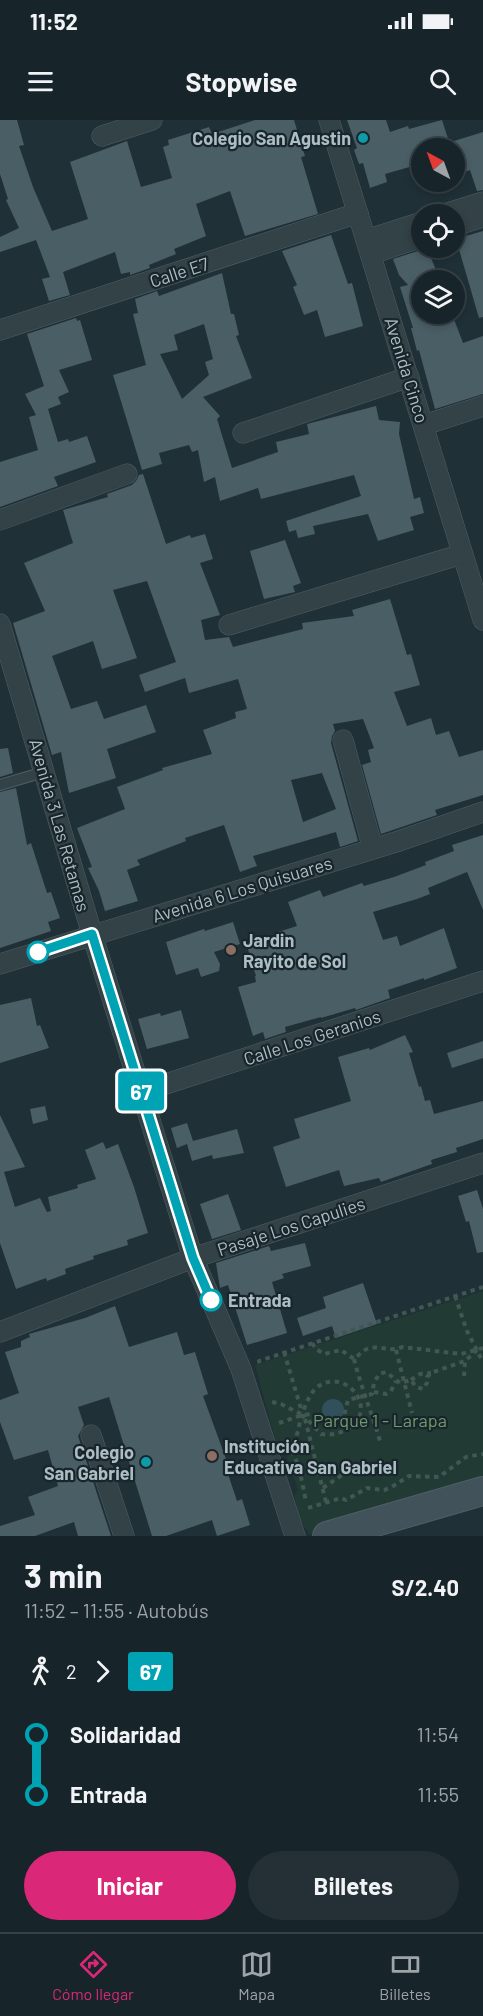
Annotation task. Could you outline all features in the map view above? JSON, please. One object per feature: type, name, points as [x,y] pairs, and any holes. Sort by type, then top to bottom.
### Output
[{"type":"street","points":[[102,136],[152,120]]},
{"type":"street","name":"Avenida Cinco","points":[[329,120],[483,620]]},
{"type":"street","points":[[465,208],[483,202]]},
{"type":"street","name":"Calle E7","points":[[0,330],[358,213]]},
{"type":"street","points":[[465,223],[483,217]]},
{"type":"street","points":[[368,247],[411,227]]},
{"type":"street","points":[[368,247],[411,239]]},
{"type":"street","points":[[243,433],[409,376]]},
{"type":"street","points":[[424,425],[483,406]]},
{"type":"street","points":[[0,520],[127,474]]},
{"type":"street","points":[[229,625],[462,554]]},
{"type":"street","name":"Avenida 3 Las Retamas","points":[[0,624],[92,934],[193,1258],[241,1369],[295,1536]]},
{"type":"street","points":[[343,740],[373,849]]},
{"type":"street","name":"Avenida 6 Los Quisuares","points":[[0,964],[373,849],[483,812]]},
{"type":"street","name":"Calle Los Geranios","points":[[141,1092],[483,981]]},
{"type":"street","name":"Pasaje Los Capulies","points":[[0,1332],[193,1258],[483,1162]]},
{"type":"street","points":[[91,1435],[124,1536]]},
{"type":"street","points":[[327,1536],[483,1491]]},
{"type":"lane","points":[[0,784],[44,772]]},
{"type":"path","points":[[262,1371],[259,1361],[284,1352],[482,1287],[483,1293]]},
{"type":"path","points":[[455,1296],[467,1331],[483,1362]]},
{"type":"path","points":[[312,1343],[315,1349],[324,1354],[341,1350],[354,1359],[380,1442]]},
{"type":"path","points":[[354,1359],[370,1348],[396,1350],[402,1347],[461,1354],[483,1348]]},
{"type":"path","points":[[396,1350],[412,1413]]},
{"type":"path","points":[[374,1392],[374,1383],[379,1374],[386,1372],[396,1381],[405,1382],[420,1374],[431,1373],[465,1361],[477,1350]]},
{"type":"path","points":[[284,1352],[308,1428],[326,1502]]},
{"type":"path","points":[[464,1376],[465,1361]]},
{"type":"path","points":[[411,1380],[416,1387],[423,1389],[431,1373]]},
{"type":"path","points":[[272,1402],[303,1414],[321,1434],[336,1435],[354,1424],[360,1406],[358,1398],[350,1387],[338,1381],[321,1384],[309,1396],[303,1414],[292,1453]]},
{"type":"path","points":[[279,1423],[303,1414],[312,1414],[335,1423],[344,1416],[348,1400],[374,1392],[386,1394],[391,1391],[396,1381]]},
{"type":"path","points":[[269,1392],[282,1433]]},
{"type":"path","points":[[285,1443],[292,1453],[308,1507],[341,1498],[346,1500],[362,1489],[390,1488],[409,1476],[439,1477],[466,1457],[483,1454]]},
{"type":"path","points":[[323,1488],[342,1475]]},
{"type":"green space","name":"Parque 1 - Larapa","points":[[483,1291],[483,1484],[314,1535],[309,1534],[300,1519],[294,1496],[298,1490],[286,1454],[277,1446],[255,1365]]},
{"type":"water","points":[[333,1399],[341,1402],[344,1410],[341,1418],[333,1421],[325,1418],[322,1410],[325,1402]]},
{"type":"building","points":[[0,120],[17,120],[24,145],[19,146],[52,231],[88,219],[70,162],[127,141],[141,187],[172,178],[163,147],[169,145],[168,140],[209,127],[212,134],[255,120],[294,120],[305,156],[301,157],[318,214],[245,236],[230,191],[196,204],[206,236],[174,249],[176,254],[149,265],[150,268],[130,275],[130,272],[121,274],[115,252],[63,272],[70,295],[49,301],[42,279],[50,277],[36,240],[0,252],[0,237],[19,228],[6,200],[8,199],[0,174]]},
{"type":"building","points":[[347,120],[386,120],[390,132],[442,120],[448,138],[411,138],[411,167],[385,174],[387,182],[370,188],[363,163],[359,164],[354,150],[357,148]]},
{"type":"building","points":[[483,132],[483,190],[477,191],[470,170],[465,172],[464,138]]},
{"type":"building","points":[[483,231],[483,317],[479,318],[462,258],[465,258],[465,236]]},
{"type":"building","points":[[331,235],[348,284],[352,283],[363,326],[325,337],[317,310],[304,315],[293,287],[297,285],[282,251]]},
{"type":"building","points":[[411,253],[411,258],[431,258],[436,270],[411,270],[411,322],[400,287],[408,285],[399,275],[393,259]]},
{"type":"building","points":[[222,273],[231,314],[234,314],[239,335],[236,336],[252,378],[203,397],[220,416],[217,419],[232,468],[278,452],[276,442],[309,434],[307,424],[376,406],[379,420],[400,422],[399,434],[414,499],[420,497],[424,513],[410,517],[414,530],[378,541],[368,514],[313,526],[315,534],[298,538],[296,530],[289,532],[286,521],[361,496],[354,475],[261,499],[258,488],[220,501],[215,477],[204,482],[198,450],[192,452],[189,445],[159,453],[162,464],[142,470],[113,375],[146,365],[133,314],[138,313],[135,299],[157,291],[159,296]],"holes":[[[204,324],[213,359],[205,362],[209,375],[182,399],[160,354],[178,350],[174,335]]]},
{"type":"building","points":[[76,318],[77,321],[80,320],[92,360],[59,370],[69,392],[58,397],[61,404],[48,409],[58,442],[68,439],[69,442],[87,436],[96,462],[54,477],[58,486],[0,507],[0,462],[38,450],[29,417],[36,415],[25,394],[44,386],[27,334]]},
{"type":"building","points":[[412,324],[456,324],[463,343],[483,336],[483,394],[435,409],[419,350],[417,351],[411,328],[413,328]]},
{"type":"building","points":[[143,474],[166,544],[190,535],[191,538],[205,534],[213,559],[200,563],[220,615],[201,620],[205,640],[229,637],[233,647],[303,629],[302,623],[354,616],[352,610],[390,599],[407,655],[411,654],[420,685],[394,692],[407,726],[431,718],[436,735],[449,731],[459,757],[483,750],[483,795],[435,810],[437,815],[381,834],[362,765],[371,762],[368,750],[374,748],[363,719],[333,724],[335,731],[331,743],[358,841],[340,847],[336,832],[253,856],[257,866],[240,872],[224,825],[185,838],[186,841],[137,860],[140,865],[127,870],[138,901],[105,911],[88,868],[92,867],[77,828],[125,809],[117,787],[163,770],[162,768],[212,754],[203,730],[236,718],[235,712],[247,709],[238,679],[189,693],[185,678],[145,692],[139,675],[176,662],[147,581],[113,590],[137,658],[102,669],[93,641],[52,656],[71,709],[97,701],[104,719],[146,705],[156,732],[107,749],[116,778],[69,793],[61,752],[52,755],[13,623],[45,611],[24,563],[73,543],[63,510],[108,497],[107,494],[132,485],[139,475]],"holes":[[[322,773],[336,809],[303,822],[291,780]]]},
{"type":"building","points":[[285,540],[301,583],[293,586],[295,592],[264,599],[250,551]]},
{"type":"building","points":[[8,748],[13,773],[0,777],[0,749]]},
{"type":"building","points":[[16,788],[27,845],[31,843],[47,893],[51,892],[60,918],[48,922],[51,931],[0,948],[0,792]]},
{"type":"building","points":[[483,835],[483,910],[467,872],[428,888],[430,894],[373,912],[383,940],[397,936],[400,946],[444,928],[457,968],[388,990],[390,998],[356,1010],[355,1008],[285,1027],[286,1032],[265,1039],[263,1032],[253,1036],[238,987],[256,982],[247,946],[280,936],[278,932],[297,926],[288,902],[320,890],[323,897],[362,883],[364,886],[394,877],[454,851],[452,845]]},
{"type":"building","points":[[233,922],[240,944],[214,952],[220,964],[219,971],[201,977],[198,968],[176,975],[166,942]]},
{"type":"building","points":[[31,998],[37,1026],[40,1025],[49,1048],[0,1063],[0,1005]]},
{"type":"building","points":[[181,1010],[189,1038],[147,1049],[138,1019]]},
{"type":"building","points":[[405,1035],[413,1052],[409,1053],[419,1087],[421,1086],[425,1101],[430,1100],[434,1114],[483,1101],[483,1139],[456,1148],[457,1152],[431,1160],[432,1164],[381,1182],[379,1178],[344,1186],[339,1170],[286,1187],[273,1147],[300,1138],[294,1119],[351,1101],[338,1057],[369,1048],[370,1050]]},
{"type":"building","points":[[483,1041],[483,1058],[452,1068],[447,1053]]},
{"type":"building","points":[[45,1106],[48,1120],[33,1124],[30,1109]]},
{"type":"building","points":[[0,1115],[25,1167],[4,1172],[15,1207],[40,1198],[47,1212],[51,1211],[48,1197],[78,1188],[77,1185],[96,1179],[85,1150],[103,1142],[106,1149],[118,1144],[148,1233],[127,1240],[128,1245],[93,1256],[94,1259],[65,1269],[66,1274],[47,1281],[46,1278],[16,1289],[0,1243]]},
{"type":"building","points":[[187,1123],[193,1141],[237,1129],[244,1153],[213,1159],[212,1155],[192,1161],[187,1144],[177,1148],[171,1128]]},
{"type":"building","points":[[477,1190],[483,1209],[483,1252],[477,1253],[469,1221],[466,1222],[458,1196]]},
{"type":"building","points":[[228,1194],[241,1230],[212,1239],[200,1204]]},
{"type":"building","points":[[305,1243],[311,1266],[282,1274],[284,1278],[272,1282],[287,1333],[247,1345],[228,1285],[220,1288],[216,1263],[269,1246],[271,1251]]},
{"type":"building","points":[[363,1283],[377,1324],[336,1338],[332,1326],[303,1336],[297,1318],[326,1308],[323,1297]]},
{"type":"building","points":[[115,1306],[129,1347],[177,1332],[184,1355],[195,1352],[208,1394],[203,1396],[229,1467],[226,1468],[237,1501],[242,1499],[250,1525],[217,1536],[212,1520],[166,1536],[152,1536],[109,1397],[78,1407],[84,1425],[78,1436],[111,1536],[78,1536],[74,1522],[35,1536],[0,1536],[0,1526],[35,1515],[28,1497],[58,1486],[48,1450],[14,1460],[0,1422],[0,1400],[19,1393],[5,1352],[21,1347],[21,1341],[30,1337],[29,1334],[85,1318]]},
{"type":"bus line","name":"67","points":[[38,952],[92,934],[193,1258],[211,1300]]},
{"type":"place","name":"Colegio San Agustin","points":[[363,138]]},
{"type":"place","name":"Jardin Rayito de Sol","points":[[231,950]]},
{"type":"place","name":"Entrada","points":[[211,1300]]},
{"type":"place","name":"Institución Educativa San Gabriel","points":[[212,1456]]},
{"type":"place","name":"Colegio San Gabriel","points":[[146,1462]]}]
